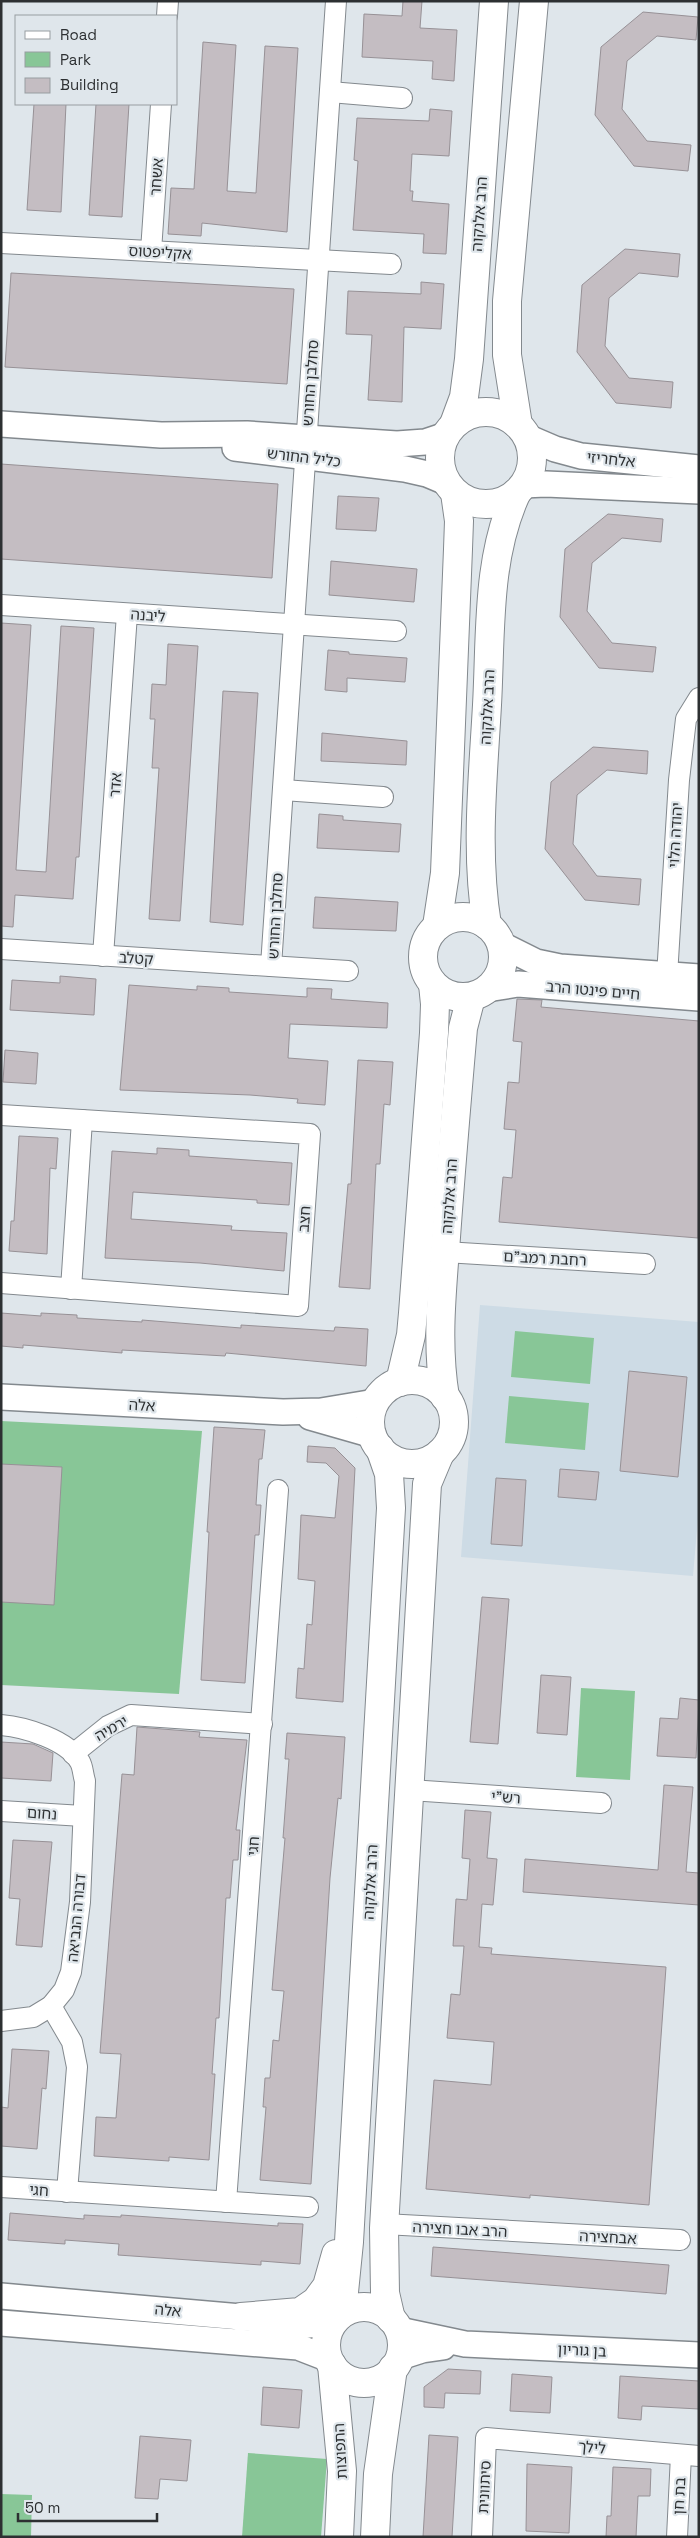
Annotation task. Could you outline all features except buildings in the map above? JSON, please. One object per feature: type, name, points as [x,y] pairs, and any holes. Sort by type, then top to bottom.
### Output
[{"type":"main road","name":"הרב אלנקוה","points":[[450,430],[464,397],[469,359],[494,1]]},
{"type":"main road","points":[[451,488],[471,502],[486,504],[506,500],[520,489],[530,470],[532,456],[522,431],[507,355],[507,302],[534,1]]},
{"type":"main road","points":[[437,926],[446,920],[466,917],[494,935],[503,965],[494,983],[479,993],[450,995],[433,984],[427,976],[423,956],[425,945],[437,926],[445,873],[459,521],[451,488],[441,469],[440,455],[450,430],[465,416],[484,412],[503,415],[522,431]]},
{"type":"main road","name":"הרב אלנקוה","points":[[494,935],[482,888],[480,828],[493,582],[503,524],[520,489]]},
{"type":"main road","name":"הרב אלנקוה","points":[[400,1382],[410,1343],[414,1313],[434,1023],[433,984]]},
{"type":"main road","name":"הרב אלנקוה","points":[[445,1397],[441,1372],[440,1346],[445,1252],[463,1028],[479,993]]},
{"type":"main road","points":[[375,2537],[378,2474],[396,2343],[385,2292],[384,2224],[427,1484],[440,1453],[448,1444],[454,1426],[453,1414],[445,1397],[436,1388],[425,1382],[412,1380],[400,1382],[388,1388],[375,1402],[371,1414],[376,1442],[396,1460],[408,1464],[422,1462],[440,1453]]},
{"type":"main road","name":"הרב אלנקוה","points":[[336,2319],[347,2268],[391,1508],[389,1474],[376,1442]]},
{"type":"main road","points":[[241,2317],[300,2312],[316,2301],[327,2286],[350,2204]]},
{"type":"main road","points":[[366,2307],[380,2311],[396,2343],[384,2377],[365,2383],[346,2378],[330,2362],[326,2340],[336,2319],[352,2309],[366,2307]]},
{"type":"main road","name":"התפוצות","points":[[330,2362],[342,2471],[339,2537]]},
{"type":"street","points":[[167,15],[168,1]]},
{"type":"street","name":"סחלבן החורש","points":[[336,1],[271,966],[348,971]]},
{"type":"street","points":[[330,92],[402,98]]},
{"type":"street","name":"אשחר","points":[[151,251],[161,105]]},
{"type":"street","name":"אקליפטוס","points":[[1,243],[319,260]]},
{"type":"street","points":[[319,260],[391,264]]},
{"type":"street","name":"כליל החורש","points":[[1,424],[161,435],[214,446],[306,447],[405,444],[425,442],[450,430]]},
{"type":"street","name":"אלחריזי","points":[[522,431],[555,449],[699,484]]},
{"type":"street","name":"כליל החורש","points":[[306,447],[416,471],[451,488]]},
{"type":"street","name":"אלחריזי","points":[[520,489],[546,484],[699,484]]},
{"type":"street","name":"ליבנה","points":[[1,605],[294,625]]},
{"type":"street","name":"אדר","points":[[103,956],[127,614]]},
{"type":"street","points":[[294,625],[396,631]]},
{"type":"street","name":"יהודה הלוי","points":[[667,976],[679,780],[686,719],[699,698]]},
{"type":"street","points":[[283,790],[383,796]]},
{"type":"street","name":"חיים פינטו הרב","points":[[494,935],[536,962],[560,967],[699,977]]},
{"type":"street","name":"קטלב","points":[[1,949],[271,966]]},
{"type":"street","name":"חיים פינטו הרב","points":[[479,993],[518,984],[699,998]]},
{"type":"street","name":"חצב","points":[[1,1115],[310,1134],[298,1306],[1,1283]]},
{"type":"street","points":[[71,1288],[82,1120]]},
{"type":"street","name":"רחבת רמב\"ם","points":[[445,1252],[644,1264]]},
{"type":"street","name":"אלה","points":[[1,1397],[283,1412],[320,1412],[375,1402]]},
{"type":"street","name":"אלה","points":[[283,1412],[319,1418],[376,1442]]},
{"type":"street","name":"חגי","points":[[226,2202],[278,1490]]},
{"type":"street","name":"ירמיה","points":[[73,1754],[108,1726],[131,1715],[262,1724]]},
{"type":"street","points":[[1,1725],[47,1736],[73,1754]]},
{"type":"street","name":"דבורה הנביאה","points":[[51,2006],[64,1990],[71,1972],[80,1902],[85,1781],[80,1763],[73,1754]]},
{"type":"street","name":"רש\"י","points":[[410,1790],[601,1803]]},
{"type":"street","name":"נחום","points":[[1,1811],[83,1816]]},
{"type":"street","points":[[1,2020],[33,2017],[51,2006],[72,2042],[77,2068],[68,2192]]},
{"type":"street","name":"חגי","points":[[1,2187],[308,2207]]},
{"type":"street","name":"הרב אבו חצירה","points":[[384,2224],[537,2233]]},
{"type":"street","name":"אבחצירה","points":[[537,2233],[680,2240]]},
{"type":"street","name":"אלה","points":[[1,2296],[241,2317],[300,2326],[336,2319]]},
{"type":"street","name":"אלה","points":[[1,2323],[298,2347],[330,2362]]},
{"type":"street","name":"בן גוריון","points":[[396,2343],[422,2350],[465,2344],[699,2356]]},
{"type":"street","name":"לילך","points":[[486,2438],[690,2456]]},
{"type":"street","name":"סיתוונית","points":[[482,2537],[486,2438]]},
{"type":"street","name":"בת חן","points":[[677,2537],[690,2456]]},
{"type":"shaded area","points":[[480,1305],[699,1322],[699,1506],[693,1576],[461,1557]]},
{"type":"green space","points":[[515,1331],[594,1338],[590,1384],[511,1377]]},
{"type":"green space","points":[[509,1396],[589,1403],[585,1450],[505,1443]]},
{"type":"green space","points":[[1,1421],[202,1431],[179,1694],[1,1685]]},
{"type":"green space","points":[[581,1688],[635,1691],[630,1780],[576,1777]]},
{"type":"green space","points":[[248,2453],[327,2459],[321,2537],[242,2537]]},
{"type":"green space","points":[[1,2494],[32,2495],[31,2537],[1,2537]]}]
